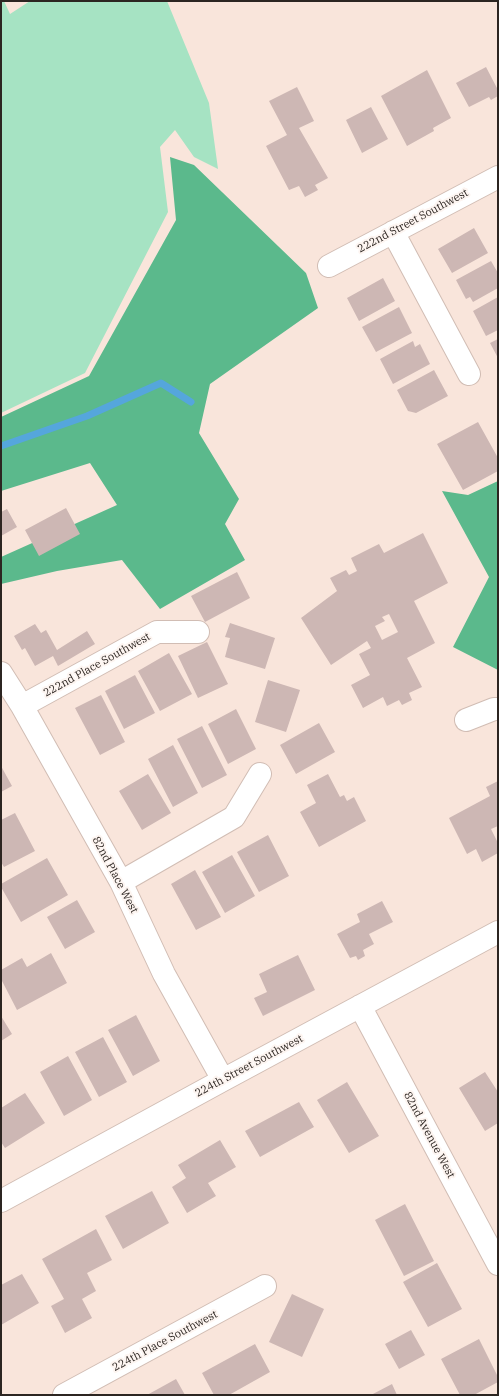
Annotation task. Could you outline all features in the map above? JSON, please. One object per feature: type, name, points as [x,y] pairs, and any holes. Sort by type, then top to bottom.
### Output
[{"type":"street","name":"222nd Street Southwest","points":[[329,266],[498,177]]},
{"type":"street","points":[[393,232],[469,374]]},
{"type":"street","name":"222nd Place Southwest","points":[[22,706],[157,632],[198,632]]},
{"type":"street","name":"82nd Place West","points":[[1,673],[22,706],[121,882],[164,974],[223,1080]]},
{"type":"street","points":[[466,720],[494,709],[498,709]]},
{"type":"street","points":[[121,882],[234,817],[260,774]]},
{"type":"street","name":"224th Street Southwest","points":[[1,1201],[498,932]]},
{"type":"street","name":"82nd Avenue West","points":[[360,1006],[498,1264]]},
{"type":"street","name":"224th Place Southwest","points":[[64,1395],[265,1286]]},
{"type":"green space","points":[[1,1],[4,1],[10,14],[30,1],[167,1],[209,103],[218,169],[194,157],[175,130],[160,147],[168,212],[85,373],[1,413]]},
{"type":"green space","points":[[170,157],[194,165],[306,273],[318,308],[210,384],[199,433],[239,499],[225,524],[245,560],[160,609],[122,560],[57,571],[1,584],[1,557],[117,505],[90,463],[1,491],[1,417],[89,376],[176,220]]},
{"type":"green space","points":[[498,481],[498,670],[453,647],[489,577],[442,491],[468,495]]},
{"type":"building","points":[[486,67],[498,90],[498,96],[491,100],[489,97],[469,107],[456,83]]},
{"type":"building","points":[[427,70],[451,118],[433,128],[434,131],[407,146],[381,96]]},
{"type":"building","points":[[297,87],[314,121],[299,128],[328,178],[315,185],[318,190],[305,197],[299,186],[289,190],[266,146],[287,135],[269,101]]},
{"type":"building","points":[[371,107],[388,139],[362,153],[346,120]]},
{"type":"building","points":[[474,228],[488,253],[452,273],[438,249]]},
{"type":"building","points":[[491,261],[498,273],[498,288],[473,302],[470,297],[466,299],[456,280]]},
{"type":"building","points":[[383,278],[395,301],[359,321],[347,298]]},
{"type":"building","points":[[498,297],[498,330],[486,336],[473,311]]},
{"type":"building","points":[[399,307],[412,333],[376,352],[362,327]]},
{"type":"building","points":[[498,339],[498,358],[490,343]]},
{"type":"building","points":[[413,341],[415,347],[420,344],[430,364],[393,384],[380,359]]},
{"type":"building","points":[[434,370],[448,396],[416,413],[408,411],[397,390]]},
{"type":"building","points":[[478,422],[498,458],[498,471],[463,490],[437,444]]},
{"type":"building","points":[[66,508],[80,534],[39,556],[25,530]]},
{"type":"building","points":[[7,509],[17,527],[1,536],[1,512]]},
{"type":"building","points":[[423,533],[448,583],[414,601],[435,643],[407,658],[422,687],[409,693],[412,700],[402,705],[399,700],[387,706],[383,697],[363,708],[351,685],[370,675],[359,654],[371,648],[367,641],[331,665],[301,618],[337,591],[330,578],[346,570],[349,575],[357,571],[351,558],[379,544],[384,553]],"holes":[[[389,614],[398,632],[382,640],[375,626],[385,621],[382,617]]]},
{"type":"building","points":[[237,572],[250,598],[205,622],[191,596]]},
{"type":"building","points":[[230,623],[275,638],[265,669],[225,657],[230,638],[225,637]]},
{"type":"building","points":[[35,624],[41,633],[46,630],[57,650],[87,631],[95,644],[58,666],[53,656],[35,666],[25,648],[22,650],[14,636]]},
{"type":"building","points":[[207,642],[228,684],[198,698],[178,656]]},
{"type":"building","points":[[169,653],[192,694],[160,711],[138,671]]},
{"type":"building","points":[[135,675],[155,713],[124,729],[105,691]]},
{"type":"building","points":[[268,680],[300,690],[286,732],[255,722]]},
{"type":"building","points":[[101,695],[125,742],[100,755],[75,708]]},
{"type":"building","points":[[236,709],[256,749],[228,764],[208,724]]},
{"type":"building","points":[[319,723],[335,752],[296,774],[280,745]]},
{"type":"building","points":[[202,726],[227,775],[202,788],[177,739]]},
{"type":"building","points":[[173,745],[198,793],[173,807],[148,759]]},
{"type":"building","points":[[1,766],[12,786],[1,792]]},
{"type":"building","points":[[148,774],[171,813],[142,830],[119,791]]},
{"type":"building","points":[[328,774],[340,797],[344,795],[347,801],[354,797],[366,821],[319,847],[300,812],[316,803],[307,785]]},
{"type":"building","points":[[498,781],[498,826],[491,829],[498,843],[498,853],[482,862],[476,849],[467,854],[449,818],[490,796],[486,787]]},
{"type":"building","points":[[15,813],[35,851],[4,867],[1,862],[1,820]]},
{"type":"building","points":[[268,835],[289,876],[259,892],[237,852]]},
{"type":"building","points":[[232,855],[255,896],[225,913],[202,872]]},
{"type":"building","points":[[47,858],[68,895],[21,922],[1,887],[1,884]]},
{"type":"building","points":[[195,870],[221,917],[196,930],[171,884]]},
{"type":"building","points":[[77,900],[95,932],[65,949],[47,917]]},
{"type":"building","points":[[382,901],[393,922],[369,934],[374,944],[363,950],[365,956],[358,960],[356,956],[350,958],[337,934],[360,922],[357,914]]},
{"type":"building","points":[[51,953],[67,983],[17,1010],[1,979],[1,970],[22,958],[27,967]]},
{"type":"building","points":[[298,955],[315,990],[263,1016],[254,998],[267,992],[259,974]]},
{"type":"building","points":[[136,1015],[160,1061],[133,1076],[108,1030]]},
{"type":"building","points":[[1,1016],[12,1034],[1,1041]]},
{"type":"building","points":[[103,1037],[127,1082],[99,1097],[75,1052]]},
{"type":"building","points":[[68,1056],[92,1100],[64,1116],[40,1072]]},
{"type":"building","points":[[485,1072],[498,1092],[498,1123],[485,1131],[459,1088]]},
{"type":"building","points":[[347,1082],[379,1136],[349,1153],[317,1100]]},
{"type":"building","points":[[25,1093],[45,1123],[5,1148],[1,1142],[1,1108]]},
{"type":"building","points":[[299,1102],[314,1127],[260,1157],[245,1131]]},
{"type":"building","points":[[220,1140],[236,1167],[208,1183],[216,1196],[187,1213],[172,1187],[186,1178],[178,1165]]},
{"type":"building","points":[[152,1191],[169,1223],[123,1249],[105,1216]]},
{"type":"building","points":[[405,1204],[434,1261],[404,1276],[375,1220]]},
{"type":"building","points":[[96,1229],[112,1260],[87,1273],[96,1291],[82,1299],[92,1318],[65,1333],[51,1306],[64,1299],[42,1259]]},
{"type":"building","points":[[437,1263],[462,1309],[428,1327],[403,1282]]},
{"type":"building","points":[[22,1274],[39,1303],[1,1325],[1,1285]]},
{"type":"building","points":[[292,1294],[324,1309],[302,1357],[269,1342]]},
{"type":"building","points":[[411,1330],[425,1355],[399,1369],[385,1344]]},
{"type":"building","points":[[479,1339],[498,1377],[498,1382],[474,1395],[460,1395],[441,1359]]},
{"type":"building","points":[[255,1344],[270,1372],[229,1395],[214,1395],[202,1373]]},
{"type":"building","points":[[176,1379],[185,1395],[147,1395]]},
{"type":"building","points":[[392,1384],[397,1395],[371,1395]]},
{"type":"waterway","points":[[1,446],[87,416],[161,383],[191,402]]}]
